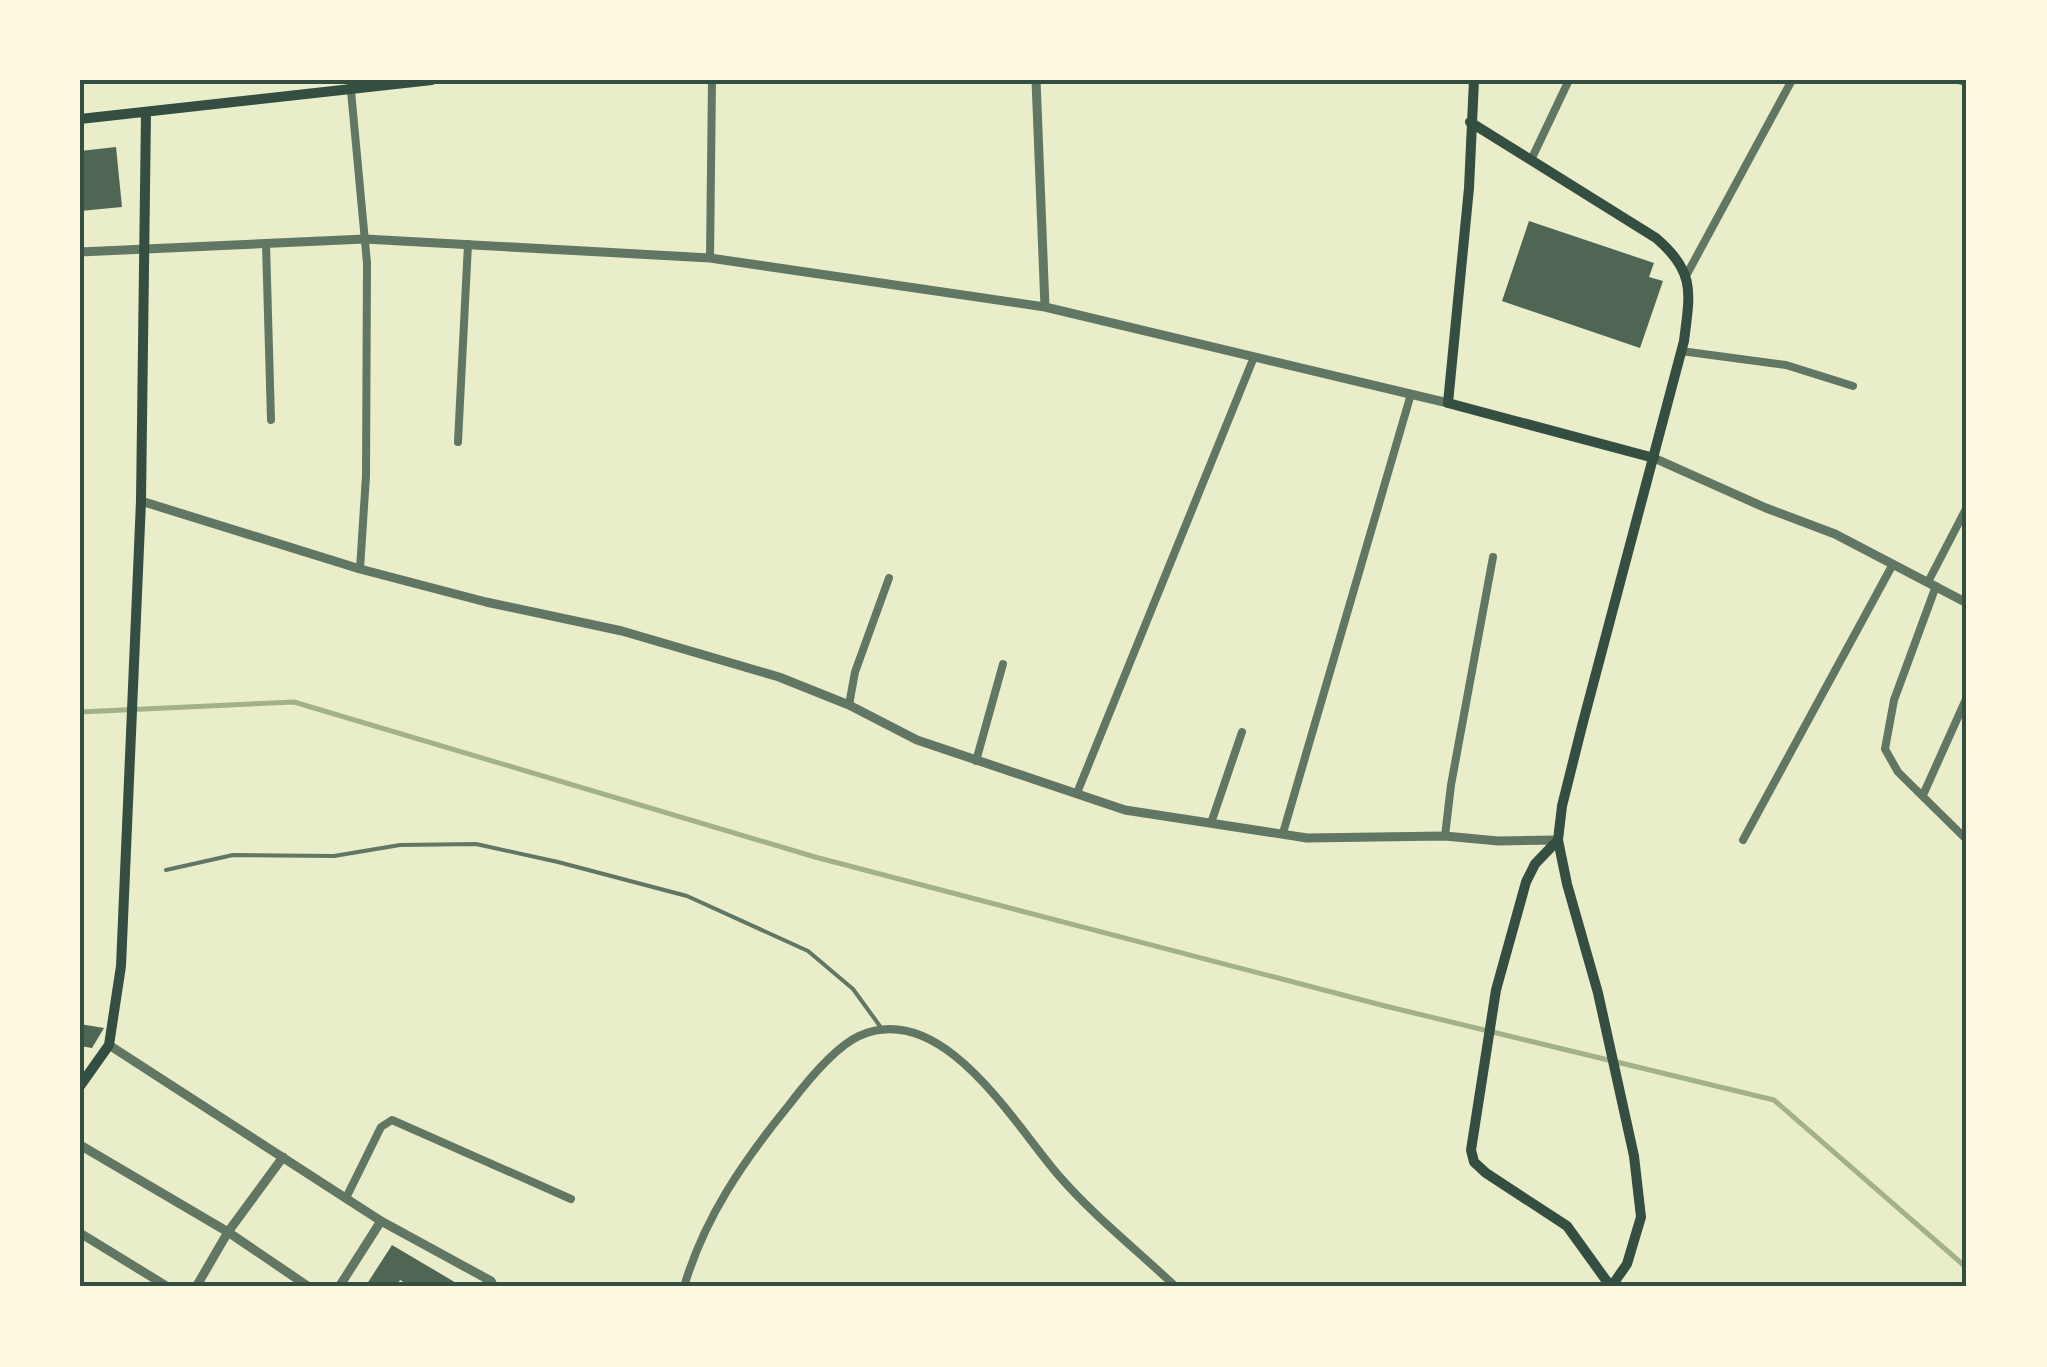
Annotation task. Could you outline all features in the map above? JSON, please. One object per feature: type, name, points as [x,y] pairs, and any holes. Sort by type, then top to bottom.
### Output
[{"type":"main road","points":[[80,119],[350,84],[432,80]]},
{"type":"main road","points":[[1474,80],[1469,188],[1448,402],[1654,458]]},
{"type":"main road","points":[[80,1086],[109,1045],[121,966],[141,501],[146,112]]},
{"type":"main road","points":[[1470,122],[1656,238],[1675,254],[1687,274],[1689,293],[1681,352],[1562,806],[1558,840],[1598,993],[1634,1156],[1641,1218],[1627,1264],[1611,1287],[1567,1226],[1486,1173],[1474,1162],[1471,1150],[1496,990],[1526,882],[1535,864],[1558,840]]},
{"type":"street","points":[[710,258],[712,80]]},
{"type":"street","points":[[1036,80],[1044,307]]},
{"type":"street","points":[[1531,160],[1568,80]]},
{"type":"street","points":[[1687,274],[1792,80]]},
{"type":"street","points":[[350,84],[365,238],[366,476],[360,569]]},
{"type":"street","points":[[80,252],[365,238],[710,258],[1044,307],[1448,402]]},
{"type":"street","points":[[266,244],[272,420]]},
{"type":"street","points":[[458,442],[468,244]]},
{"type":"street","points":[[1681,352],[1786,365],[1853,386]]},
{"type":"street","points":[[1077,794],[1254,357]]},
{"type":"street","points":[[1284,833],[1411,394]]},
{"type":"street","points":[[1654,458],[1835,534],[1967,603]]},
{"type":"street","points":[[141,501],[360,569],[486,602],[638,635],[779,676],[849,705],[917,740],[1125,810],[1307,838],[1445,836],[1498,841],[1558,840]]},
{"type":"street","points":[[1967,507],[1932,584],[1894,700],[1885,749],[1898,772],[1967,840]]},
{"type":"street","points":[[1445,836],[1450,785],[1493,557]]},
{"type":"street","points":[[1743,840],[1892,564]]},
{"type":"street","points":[[849,705],[855,672],[888,578]]},
{"type":"street","points":[[976,761],[1003,664]]},
{"type":"street","points":[[1923,795],[1967,696]]},
{"type":"street","points":[[1211,822],[1242,732]]},
{"type":"street","points":[[684,1287],[708,1224],[768,1130],[810,1079],[856,1037],[882,1029],[908,1029],[955,1057],[1002,1102],[1060,1178],[1176,1287]]},
{"type":"street","points":[[109,1045],[381,1221],[490,1281],[494,1287]]},
{"type":"street","points":[[346,1198],[381,1127],[392,1120],[571,1200]]},
{"type":"street","points":[[80,1145],[228,1232],[309,1287]]},
{"type":"street","points":[[196,1287],[228,1232],[283,1157]]},
{"type":"street","points":[[339,1287],[381,1221]]},
{"type":"street","points":[[80,1233],[168,1287]]},
{"type":"lane","points":[[166,870],[233,855],[334,856],[400,845],[438,844],[476,844],[558,862],[687,896],[808,951],[853,990],[882,1029]]},
{"type":"building","points":[[116,147],[122,207],[80,211],[80,151]]},
{"type":"building","points":[[1529,221],[1654,263],[1649,277],[1663,281],[1640,348],[1502,301]]},
{"type":"building","points":[[80,1024],[104,1028],[92,1048],[80,1046]]},
{"type":"building","points":[[392,1245],[463,1287],[412,1287],[400,1280],[396,1287],[365,1287]]},
{"type":"waterway","points":[[80,712],[294,702],[815,857],[1385,1006],[1774,1100],[1967,1268]]}]
